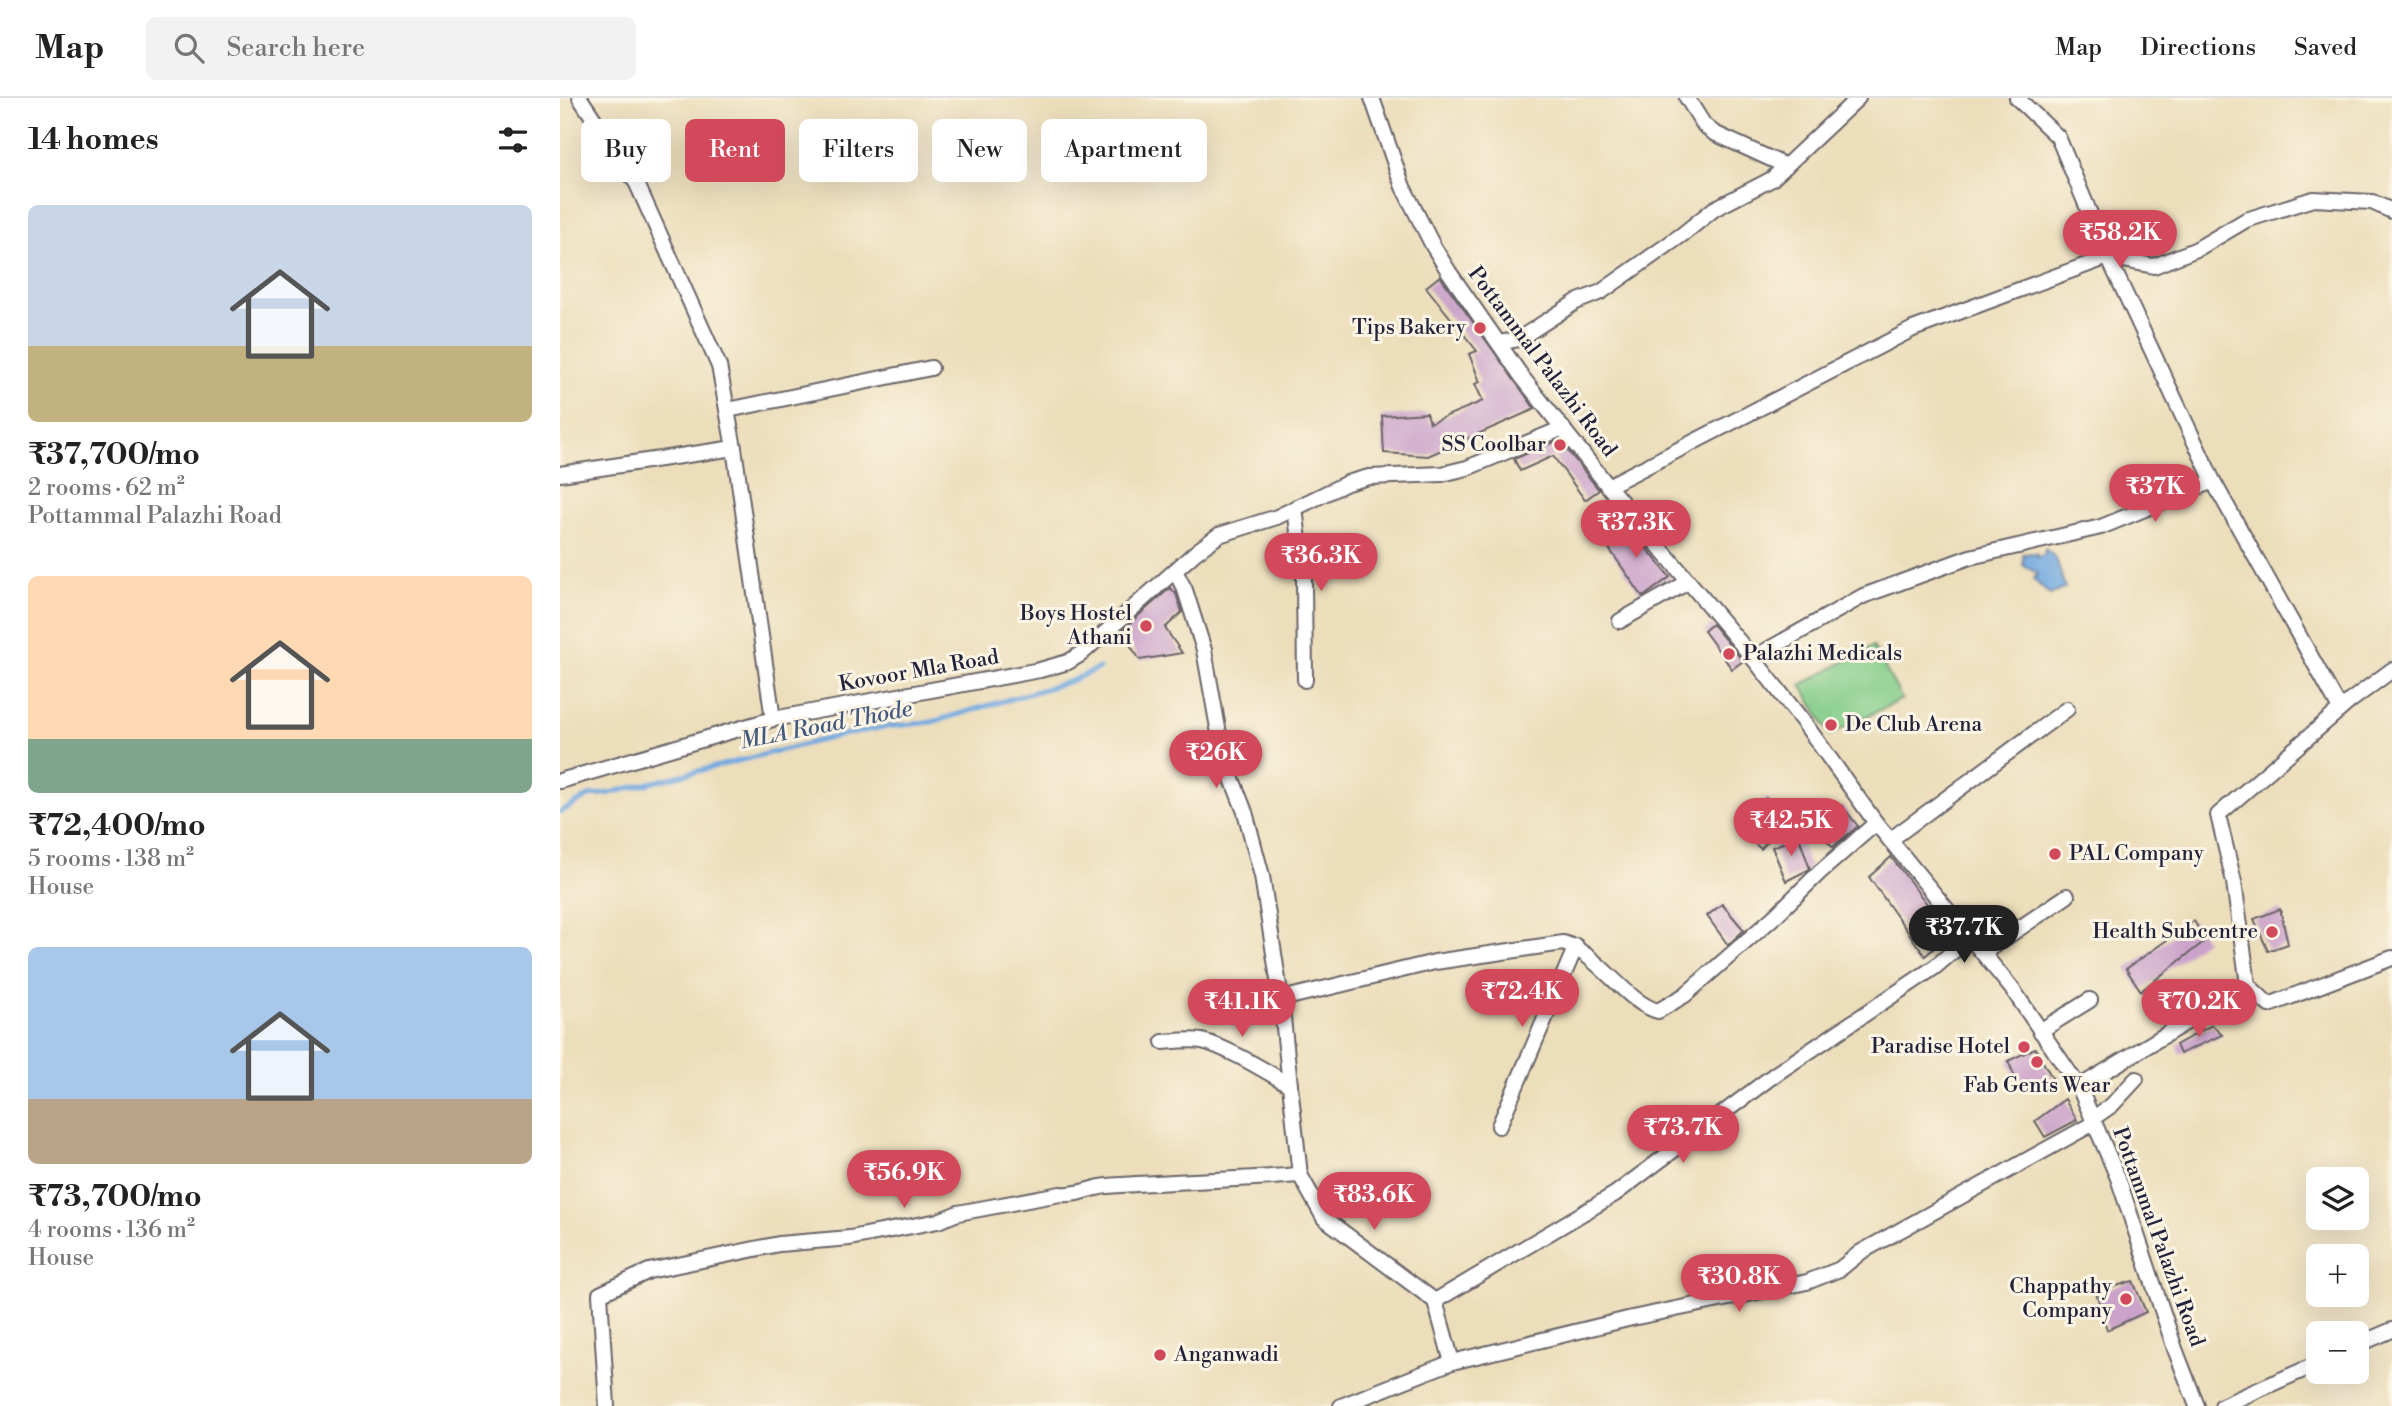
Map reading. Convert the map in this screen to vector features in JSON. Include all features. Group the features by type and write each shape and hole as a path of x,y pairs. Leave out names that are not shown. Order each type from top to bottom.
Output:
{"street":[{"path":"580,98 636,184 719,366 734,448 773,719"},
{"name":"Pottammal Palazhi Road","path":"1372,98 1403,187 1433,246 1522,377 1608,486 1754,657 1876,823 2012,990 2078,1087 2118,1178 2175,1349 2197,1406"},
{"path":"1687,98 1704,125 1714,133 1786,166"},
{"path":"1499,343 1519,340 1576,302 1601,292 1714,209 1772,179 1857,98"},
{"path":"2017,98 2058,137 2108,257 2213,481 2340,709"},
{"path":"1608,486 1913,329 2108,257 2154,266 2197,249 2246,220 2313,199 2372,202 2392,211"},
{"path":"728,410 931,368"},
{"name":"Kovoor Mla Road","path":"560,781 773,719 1040,670 1068,662 1081,654 1219,535 1277,517 1347,483 1369,477 1441,474 1467,468 1563,428"},
{"path":"560,474 734,448"},
{"path":"1754,657 1863,596 1970,557 2101,527 2213,481"},
{"path":"1295,508 1304,580 1305,680"},
{"path":"1175,571 1185,590 1204,649 1211,678 1219,742 1227,770 1245,811 1262,876 1281,999 1300,1175 1324,1219 1436,1301 1452,1362"},
{"path":"1620,621 1688,582"},
{"path":"2392,670 2340,709 2218,815 2234,882 2248,985 2269,1005 2392,958"},
{"path":"1890,840 2067,709"},
{"path":"1281,999 1435,962 1563,943 1576,946 1632,995 1658,1012 1685,995 1876,823"},
{"path":"1983,953 2067,896"},
{"path":"1436,1301 1615,1194 1774,1074 1935,967 1970,937"},
{"path":"1499,1126 1576,946"},
{"path":"2078,1087 2248,985"},
{"path":"2040,1031 2090,1000"},
{"path":"1163,1042 1187,1039 1224,1049 1290,1085"},
{"path":"1341,1406 1452,1362 1632,1318 1807,1282 1840,1269 1861,1252 2093,1121 2137,1079"},
{"path":"607,1406 600,1294 649,1271 779,1244 863,1235 939,1221 958,1213 1060,1194 1073,1195 1104,1186 1300,1175"},
{"path":"2369,1340 2392,1330"},
{"path":"2222,1406 2306,1369"}],"green space":[{"path":"1873,646 1902,699 1830,735 1801,685"}],"water":[{"path":"2045,549 2056,558 2065,588 2050,595 2033,579 2038,574 2023,565 2023,554 2036,553 2037,557 2044,555"}],"building":[{"path":"1440,276 1535,409 1428,456 1384,453 1382,416 1427,413 1430,423 1483,401 1475,384 1480,382 1469,354 1477,351 1426,287"},
{"path":"1559,440 1599,490 1585,500 1553,456 1520,471 1514,459"},
{"path":"1627,524 1670,577 1643,597 1603,540"},
{"path":"1170,588 1176,594 1182,612 1165,628 1182,653 1140,660 1121,631"},
{"path":"1712,624 1743,661 1732,669 1704,631"},
{"path":"1766,798 1788,817 1761,849 1741,832"},
{"path":"1842,806 1858,826 1833,847 1817,830"},
{"path":"1799,837 1810,869 1786,881 1772,847"},
{"path":"1891,857 1950,934 1925,956 1869,877"},
{"path":"1722,904 1744,930 1728,945 1707,916"},
{"name":"Health Subcentre","path":"2280,909 2288,944 2268,951 2254,919"},
{"path":"2194,921 2206,940 2141,991 2126,969"},
{"path":"2212,1025 2222,1035 2180,1054 2176,1045"},
{"path":"2035,1048 2055,1083 2038,1088 2019,1086 2008,1061"},
{"path":"2065,1099 2077,1120 2045,1137 2035,1121"},
{"path":"2133,1281 2146,1312 2107,1330 2096,1292"}],"waterway":[{"name":"MLA Road Thode","path":"560,812 589,796 842,735 932,722 1071,681 1099,668"}],"place":[{"name":"Tips Bakery","path":"1480,328"},
{"name":"SS Coolbar","path":"1560,445"},
{"name":"Boys Hostel Athani","path":"1146,626"},
{"name":"Palazhi Medicals","path":"1729,654"},
{"name":"De Club Arena","path":"1831,725"},
{"name":"PAL Company","path":"2055,854"},
{"name":"Health Subcentre","path":"2272,932"},
{"name":"Paradise Hotel","path":"2024,1047"},
{"name":"Fab Gents Wear","path":"2037,1062"},
{"name":"Chappathy Company","path":"2126,1299"},
{"name":"Anganwadi","path":"1160,1355"}]}
